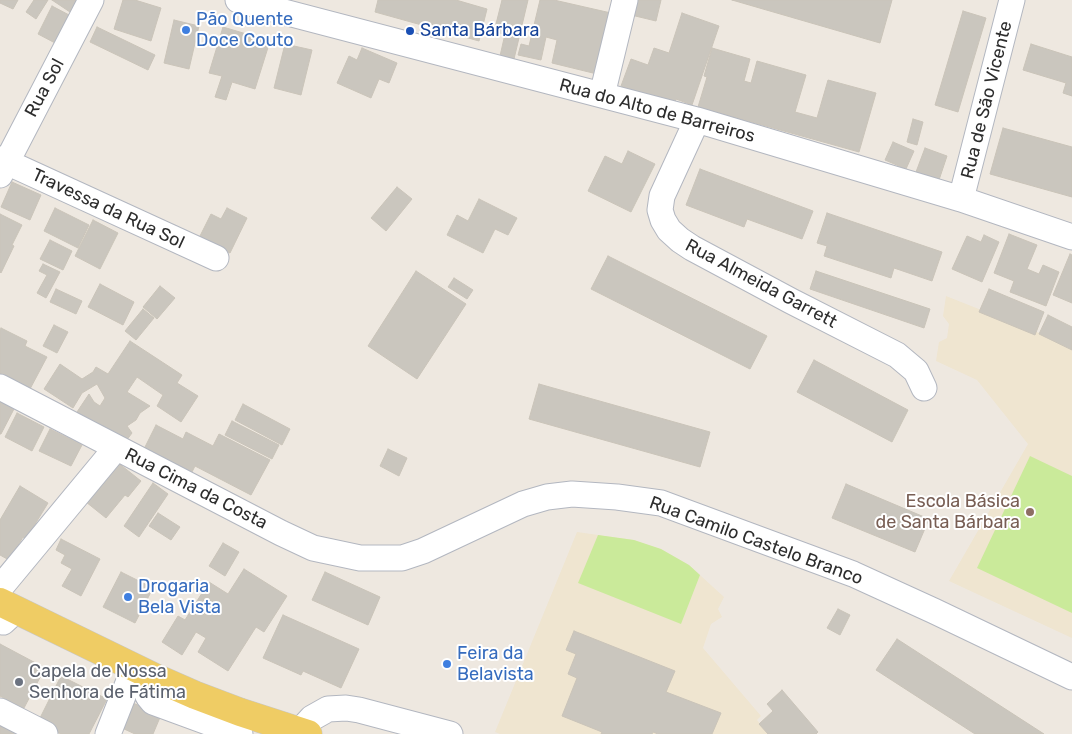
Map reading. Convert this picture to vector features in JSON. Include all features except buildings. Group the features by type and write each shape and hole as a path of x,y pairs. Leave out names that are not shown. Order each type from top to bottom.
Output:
{"main road":[{"path":"5,611 195,695 304,733"}],"street":[{"name":"Rua Sol","path":"2,165 91,0"},
{"path":"602,95 625,0"},
{"name":"Rua de São Vicente","path":"961,199 1012,0"},
{"name":"Rua do Alto de Barreiros","path":"247,1 696,120 961,199 1072,237"},
{"name":"Rua Almeida Garrett","path":"696,120 662,196 660,210 669,230 692,248 897,355 916,371 924,388"},
{"name":"Travessa da Rua Sol","path":"2,165 216,258"},
{"name":"Rua Cima da Costa","path":"0,387 313,548 360,558 402,558"},
{"path":"0,588 116,448"},
{"name":"Rua Camilo Castelo Branco","path":"402,558 423,552 522,504 547,497 572,494 617,497 661,503 853,574 1072,677"},
{"path":"108,734 144,673"},
{"path":"144,673 148,696 152,702 240,734"},
{"path":"304,733 312,718 328,709 346,708 450,734"},
{"path":"0,711 45,734"}],"shaded area":[{"name":"Escola Básica de Santa Bárbara","path":"946,296 1072,346 1072,638 949,581 1028,444 977,380 936,361 939,342 947,338 949,324 943,316"},
{"path":"577,532 634,540 661,549 689,565 724,597 718,609 722,617 711,624 703,648 761,716 757,720 768,734 500,734 495,732"}],"green space":[{"path":"1030,456 1072,476 1072,613 977,568"},
{"path":"598,535 634,540 661,549 689,565 700,575 681,624 578,583"}],"place":[{"name":"Pão Quente Doce Couto","path":"186,30"},
{"name":"Santa Bárbara","path":"410,31"},
{"name":"Escola Básica de Santa Bárbara","path":"1030,512"},
{"name":"Drogaria Bela Vista","path":"128,597"},
{"name":"Feira da Belavista","path":"447,664"},
{"name":"Capela de Nossa Senhora de Fátima","path":"19,682"}]}
